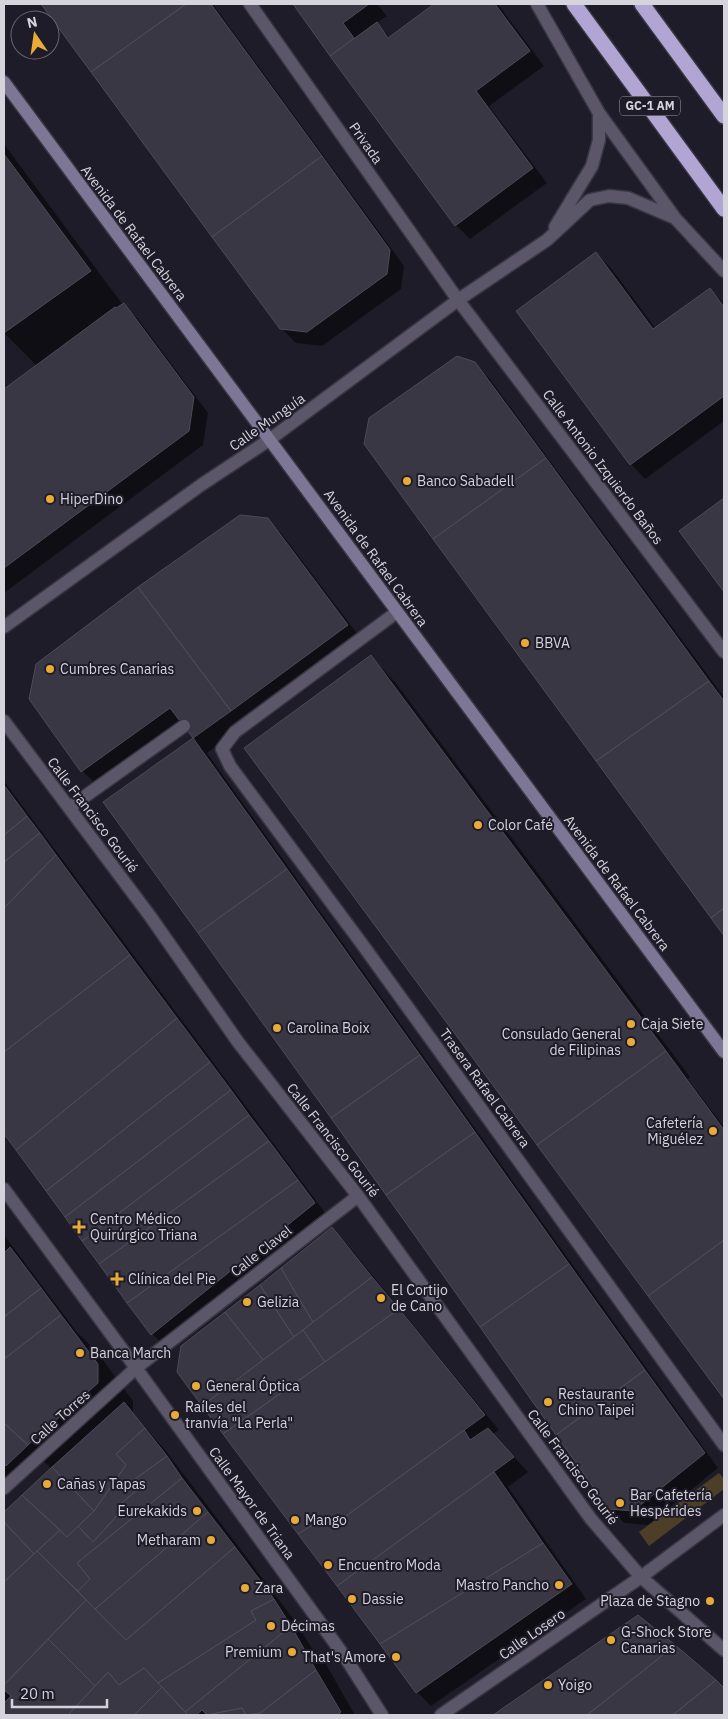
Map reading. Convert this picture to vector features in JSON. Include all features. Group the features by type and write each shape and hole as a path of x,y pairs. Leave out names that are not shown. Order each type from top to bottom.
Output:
{"highway":[{"name":"GC-1 AM","path":"574,4 724,209"},
{"path":"642,4 724,116"}],"street":[{"name":"Privada","path":"250,4 458,300"},
{"path":"537,4 599,113 675,218 724,271"},
{"name":"Avenida de Rafael Cabrera","path":"4,82 724,1052"},
{"path":"547,240 592,166 599,140 599,113"},
{"name":"Calle Munguía","path":"4,627 201,486 269,440 458,300 547,240 590,200 609,196 628,198 675,218"},
{"name":"Calle Antonio Izquierdo Baños","path":"458,300 724,652"},
{"name":"Trasera Rafael Cabrera","path":"397,612 235,732 222,749 230,766 362,944 724,1445"},
{"name":"Calle Francisco Gourié","path":"4,721 150,916 238,1042 358,1196 591,1519 641,1577 724,1650"},
{"path":"70,808 184,726"},
{"name":"Calle Mayor de Triana","path":"4,1189 345,1657 382,1715"},
{"name":"Calle Clavel","path":"136,1368 358,1196"},
{"name":"Calle Torres","path":"4,1488 136,1368"},
{"name":"Calle Losero","path":"441,1715 641,1577 724,1515"}],"shaded area":[{"path":"719,1473 724,1479 724,1489 649,1546 639,1532"}],"building":[{"path":"41,4 186,4 91,72 60,30 60,10 45,10"},
{"path":"186,4 211,4 322,156 212,237 91,72"},
{"path":"293,4 369,4 343,23 354,38 330,56"},
{"path":"434,4 495,4 530,51 476,91 533,168 455,226 330,56 377,22 388,38"},
{"path":"4,154 91,271 4,333"},
{"path":"322,156 390,250 387,274 307,332 280,329 212,237"},
{"path":"596,252 653,329 710,288 724,307 724,396 630,465 516,311"},
{"name":"HiperDino","path":"124,303 194,397 189,431 4,568 4,389 115,307"},
{"path":"457,356 475,362 546,458 433,539 364,444 369,418"},
{"path":"546,458 709,681 596,761 433,539"},
{"path":"724,498 724,592 679,531"},
{"path":"240,515 268,518 348,625 231,711 138,587"},
{"path":"138,587 231,711 193,738 170,708 81,772 29,699 36,664"},
{"path":"371,655 666,1051 537,1145 244,748"},
{"path":"709,681 724,701 724,908 711,918 596,761"},
{"path":"193,738 287,869 198,933 103,802"},
{"path":"4,785 27,816 4,835"},
{"path":"27,816 40,833 4,862 4,835"},
{"path":"40,833 56,855 4,908 4,862"},
{"path":"56,855 130,955 4,1052 4,908"},
{"path":"287,869 420,1055 331,1118 198,933"},
{"path":"724,908 724,936 711,918"},
{"path":"130,955 177,1018 16,1150 4,1134 4,1052"},
{"path":"177,1018 210,1062 46,1191 16,1150"},
{"path":"666,1051 724,1130 724,1240 648,1296 537,1145"},
{"path":"420,1055 475,1132 386,1195 331,1118"},
{"path":"210,1062 231,1090 65,1217 46,1191"},
{"path":"231,1090 249,1115 82,1241 65,1217"},
{"path":"249,1115 269,1141 99,1264 82,1241"},
{"path":"475,1132 569,1264 480,1327 386,1195"},
{"path":"269,1141 298,1180 127,1303 99,1264"},
{"path":"298,1180 315,1203 151,1335 127,1303"},
{"path":"332,1227 372,1277 313,1322 281,1268"},
{"path":"724,1240 724,1399 648,1296"},
{"path":"10,1247 41,1288 4,1317 4,1253"},
{"path":"569,1264 645,1370 556,1435 480,1327"},
{"path":"281,1268 313,1322 294,1337 260,1285"},
{"path":"372,1277 399,1309 325,1362 303,1330"},
{"path":"260,1285 294,1337 263,1360 225,1312"},
{"path":"41,1288 61,1315 4,1359 4,1317"},
{"path":"399,1309 485,1415 331,1527 324,1518 298,1534 223,1434"},
{"path":"225,1312 263,1360 202,1406 177,1372 181,1346"},
{"path":"61,1315 98,1364 98,1383 28,1445 4,1423 4,1359"},
{"path":"303,1330 325,1362 223,1434 202,1406"},
{"path":"645,1370 705,1453 633,1511 609,1509 556,1435"},
{"path":"124,1402 145,1428 116,1454 126,1465 94,1511 52,1467"},
{"path":"4,1423 28,1445 6,1466 4,1463"},
{"path":"145,1428 167,1456 131,1482 137,1490 118,1506 123,1509 93,1542 78,1526 94,1511 126,1465 116,1454"},
{"path":"488,1428 514,1457 337,1586 298,1534 324,1518 331,1527 464,1430 470,1440"},
{"path":"167,1456 182,1478 77,1563 90,1579 78,1591 37,1551 60,1530 67,1537 78,1526 93,1542 123,1509 118,1506 137,1490 131,1482"},
{"path":"52,1467 94,1511 67,1537 22,1495"},
{"path":"494,1472 543,1543 380,1644 337,1586"},
{"path":"182,1478 208,1512 95,1609 78,1591 90,1579 77,1563"},
{"path":"22,1495 60,1530 34,1554 4,1522 4,1512"},
{"path":"208,1512 235,1547 126,1640 95,1609"},
{"path":"4,1522 34,1554 4,1582"},
{"path":"543,1543 572,1584 416,1693 380,1644"},
{"path":"235,1547 274,1599 251,1611 256,1620 158,1683 144,1668 119,1685 108,1672 95,1686 48,1639 86,1600 126,1640"},
{"path":"37,1551 86,1600 4,1685 4,1582"},
{"path":"274,1599 291,1626 185,1712 158,1683 256,1620 251,1611"},
{"path":"638,1615 674,1644 658,1659 587,1715 493,1715"},
{"path":"291,1626 316,1670 260,1713 246,1715 242,1708 207,1715 202,1710 196,1715 188,1715 185,1712"},
{"path":"48,1639 95,1686 68,1715 4,1715 4,1703 11,1696 4,1690 4,1685"},
{"path":"674,1644 716,1680 673,1715 587,1715 658,1659"},
{"path":"144,1668 162,1687 134,1715 68,1715 108,1672 119,1685"},
{"path":"316,1670 341,1712 338,1715 248,1715 260,1713"},
{"path":"716,1680 724,1688 724,1715 673,1715"},
{"path":"162,1687 188,1715 134,1715"},
{"path":"242,1708 246,1715 207,1715"}],"place":[{"name":"Banco Sabadell","path":"407,481"},
{"name":"HiperDino","path":"50,499"},
{"name":"BBVA","path":"525,643"},
{"name":"Cumbres Canarias","path":"50,669"},
{"name":"Color Café","path":"478,825"},
{"name":"Caja Siete","path":"631,1024"},
{"name":"Carolina Boix","path":"277,1028"},
{"name":"Consulado General de Filipinas","path":"631,1042"},
{"name":"Cafetería Miguélez","path":"713,1131"},
{"name":"Centro Médico Quirúrgico Triana","path":"79,1227"},
{"name":"Clínica del Pie","path":"117,1279"},
{"name":"El Cortijo de Cano","path":"381,1298"},
{"name":"Gelizia","path":"247,1302"},
{"name":"Banca March","path":"80,1353"},
{"name":"General Óptica","path":"196,1386"},
{"name":"Restaurante Chino Taipei","path":"548,1402"},
{"name":"Raíles del tranvía \"La Perla\"","path":"175,1415"},
{"name":"Cañas y Tapas","path":"47,1484"},
{"name":"Bar Cafetería Hespérides","path":"620,1503"},
{"name":"Eurekakids","path":"197,1511"},
{"name":"Mango","path":"295,1520"},
{"name":"Metharam","path":"211,1540"},
{"name":"Encuentro Moda","path":"328,1565"},
{"name":"Mastro Pancho","path":"559,1585"},
{"name":"Zara","path":"245,1588"},
{"name":"Dassie","path":"352,1599"},
{"name":"Plaza de Stagno","path":"710,1601"},
{"name":"Décimas","path":"271,1626"},
{"name":"G-Shock Store Canarias","path":"611,1640"},
{"name":"Premium","path":"292,1652"},
{"name":"That's Amore","path":"396,1657"},
{"name":"Yoigo","path":"548,1685"}]}
